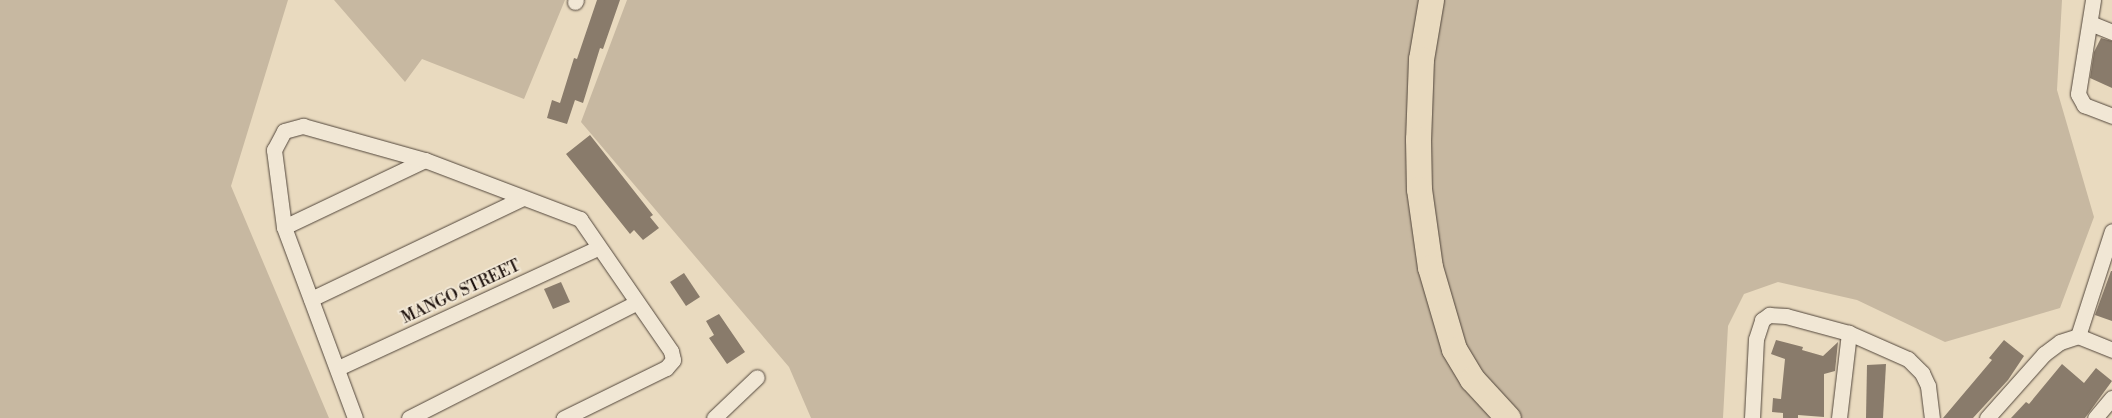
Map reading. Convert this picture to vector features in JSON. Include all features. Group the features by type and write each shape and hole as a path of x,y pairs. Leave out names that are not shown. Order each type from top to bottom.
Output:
{"main road":[{"path":"1431,0 1421,59 1418,139 1419,189 1430,267 1454,349 1472,379 1508,418"}],"street":[{"path":"2093,0 2078,86 2080,100 2092,109 2112,116"},
{"path":"2090,23 2112,32"},
{"path":"355,418 284,227 274,169 274,150 284,130 303,126 425,160 521,199 580,219 598,248 671,351 673,360 666,368 564,418"},
{"path":"284,227 425,160"},
{"path":"311,299 521,199"},
{"path":"2078,336 2106,263 2112,231"},
{"name":"MANGO STREET","path":"338,368 598,248"},
{"path":"409,418 636,303"},
{"path":"1752,418 1754,356 1762,320 1769,315 1786,316 1849,333 1888,348 1908,359 1922,372 1928,386 1932,418"},
{"path":"1839,418 1849,333"},
{"path":"1987,418 2044,354 2060,342 2078,336 2112,350"},
{"path":"714,418 756,377"},
{"path":"2095,418 2112,398"}],"shaded area":[{"path":"0,0 288,0 231,186 329,418 0,418"},
{"path":"334,0 565,0 524,99 422,59 405,82"},
{"path":"627,0 2062,0 2057,90 2094,217 2060,308 1945,342 1857,300 1778,282 1744,294 1728,326 1723,418 811,418 789,367 581,122"}],"building":[{"path":"597,0 620,0 603,49 600,48 583,103 575,100 567,124 547,118 552,100 560,103 574,58 577,59"},
{"path":"2101,38 2112,41 2112,88 2090,78 2094,52"},
{"path":"590,135 653,215 650,217 659,228 643,240 634,230 630,234 566,154"},
{"path":"2112,271 2112,321 2095,315"},
{"path":"684,273 700,297 686,306 670,282"},
{"path":"561,282 570,302 553,309 544,289"},
{"path":"719,314 745,352 727,364 709,338 714,335 706,321"},
{"path":"1776,340 1803,347 1802,350 1823,356 1838,342 1835,371 1824,374 1824,417 1798,415 1798,418 1783,418 1783,413 1772,412 1773,398 1781,399 1785,359 1771,354"},
{"path":"2004,340 2024,356 2008,380 1973,418 1943,418 1992,360 1989,358"},
{"path":"1886,364 1883,418 1866,418 1867,365"},
{"path":"2062,364 2084,383 2096,368 2112,381 2085,418 2011,418 2026,402 2029,404"}]}
